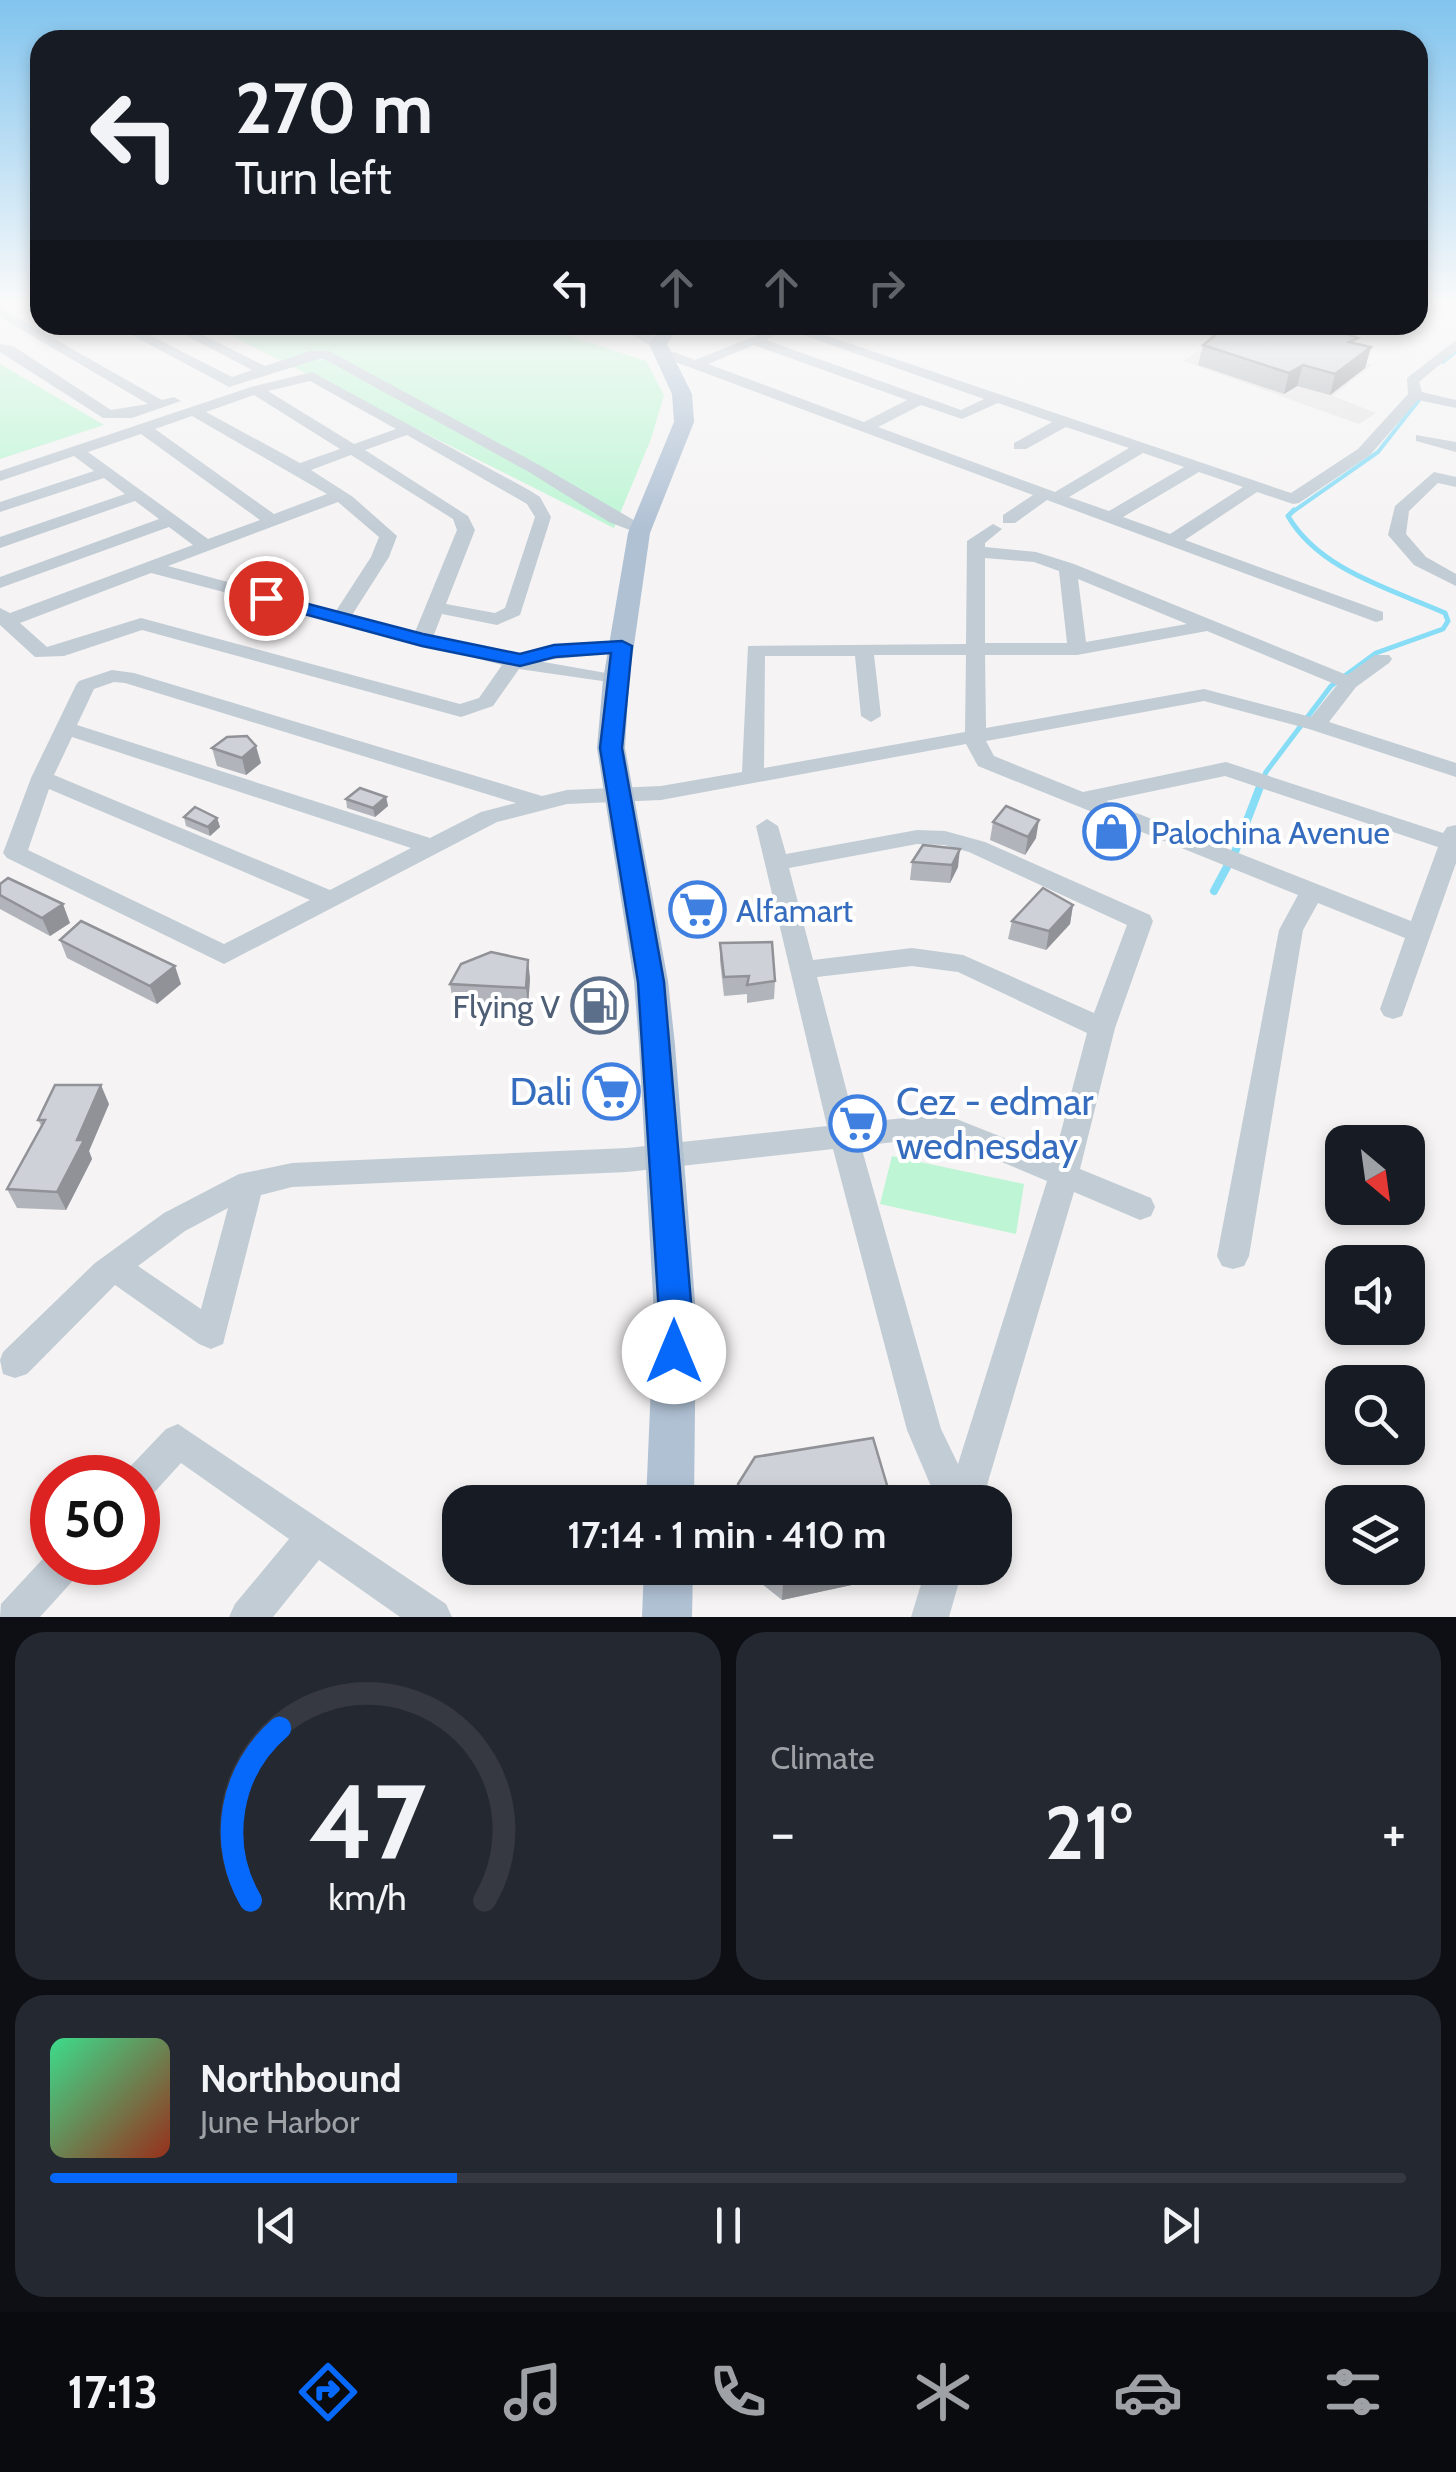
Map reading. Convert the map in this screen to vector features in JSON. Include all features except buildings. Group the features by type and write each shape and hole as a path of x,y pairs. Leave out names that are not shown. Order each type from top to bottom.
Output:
{"main road":[{"path":"670,1485 675,1314 665,1154 651,982 611,748 616,680 640,528 684,422 676,377"},
{"path":"667,1617 668,1585"}],"street":[{"path":"51,377 108,415 118,417 244,377"},
{"path":"111,377 160,406"},
{"path":"221,377 230,382"},
{"path":"0,476 256,390 306,377"},
{"path":"315,377 523,493 543,517 513,610 497,618 435,607"},
{"path":"367,377 535,469 614,518 640,528"},
{"path":"733,377 1376,616"},
{"path":"858,377 962,415 998,398"},
{"path":"937,377 1293,499 1364,452 1415,395"},
{"path":"1415,377 1415,395"},
{"path":"256,390 460,516 466,530 422,640"},
{"path":"1415,395 1456,404"},
{"path":"864,427 920,400"},
{"path":"194,410 338,496 374,520 388,536 380,557 341,618"},
{"path":"1020,446 1066,421"},
{"path":"142,428 273,521"},
{"path":"296,470 407,430"},
{"path":"1421,438 1456,447"},
{"path":"1142,447 1051,495 976,542 974,650 978,752 986,761 1420,934"},
{"path":"76,450 208,546"},
{"path":"1111,517 1198,466"},
{"path":"0,508 107,472"},
{"path":"1456,482 1434,476 1401,510 1396,535 1420,561 1456,581"},
{"path":"1173,540 1256,486"},
{"path":"0,542 138,495"},
{"path":"338,496 154,568 4,618 42,653 57,652 141,624 461,710 486,702 518,659 554,651 622,646"},
{"path":"0,583 172,520"},
{"path":"976,552 1036,557 1068,568 1349,683"},
{"path":"154,568 422,640 518,659 545,669 616,680"},
{"path":"1068,568 1077,649"},
{"path":"753,777 755,650 1077,649 1211,625"},
{"path":"864,650 871,716"},
{"path":"1316,725 1349,683 1382,659"},
{"path":"537,802 126,677 112,676 86,686 42,778 15,853 224,955 490,816 537,802 588,795 619,796 753,777 1204,695 1316,725 1456,770"},
{"path":"65,728 429,846"},
{"path":"1081,799 1226,769 1454,839 1393,1010"},
{"path":"42,778 328,898"},
{"path":"766,826 844,1137 924,1430 952,1485"},
{"path":"777,863 917,837 946,838 977,847 1142,921 1102,1028 1064,1175 969,1485"},
{"path":"1232,1256 1291,930 1312,892"},
{"path":"802,970 912,957 963,964 1102,1028"},
{"path":"15,1364 65,1308 185,1215 249,1183 292,1175 452,1170 665,1154 935,1126 954,1129 1140,1207"},
{"path":"116,1268 210,1334 249,1183"},
{"path":"160,1460 178,1441 433,1617"},
{"path":"248,1617 316,1536"},
{"path":"14,1617 44,1585"},
{"path":"930,1617 940,1585"}],"shaded area":[{"path":"1229,377 1356,377 1333,396 1376,413 1359,424"}],"green space":[{"path":"0,377 23,377 104,425 0,459"},
{"path":"314,377 655,377 664,395 651,439 614,528"},
{"path":"892,1156 1024,1184 1016,1234 880,1204"}],"waterway":[{"path":"1291,513 1378,452 1419,400"},
{"path":"1291,513 1294,510"},
{"path":"1260,787 1266,772 1331,686 1376,653 1443,629 1448,621 1445,613 1358,576 1318,551 1301,535 1288,516 1291,513"},
{"path":"1214,891 1235,852 1261,784"}],"place":[{"name":"Palochina Avenue","path":"1112,832"},
{"name":"Alfamart","path":"697,910"},
{"name":"Flying V","path":"599,1006"},
{"name":"Dali","path":"611,1091"},
{"name":"Cez - edmar wednesday","path":"857,1123"}],"route":[{"path":"266,598 422,640 520,660 554,651 622,646 611,748 658,1045 674,1352"}]}
